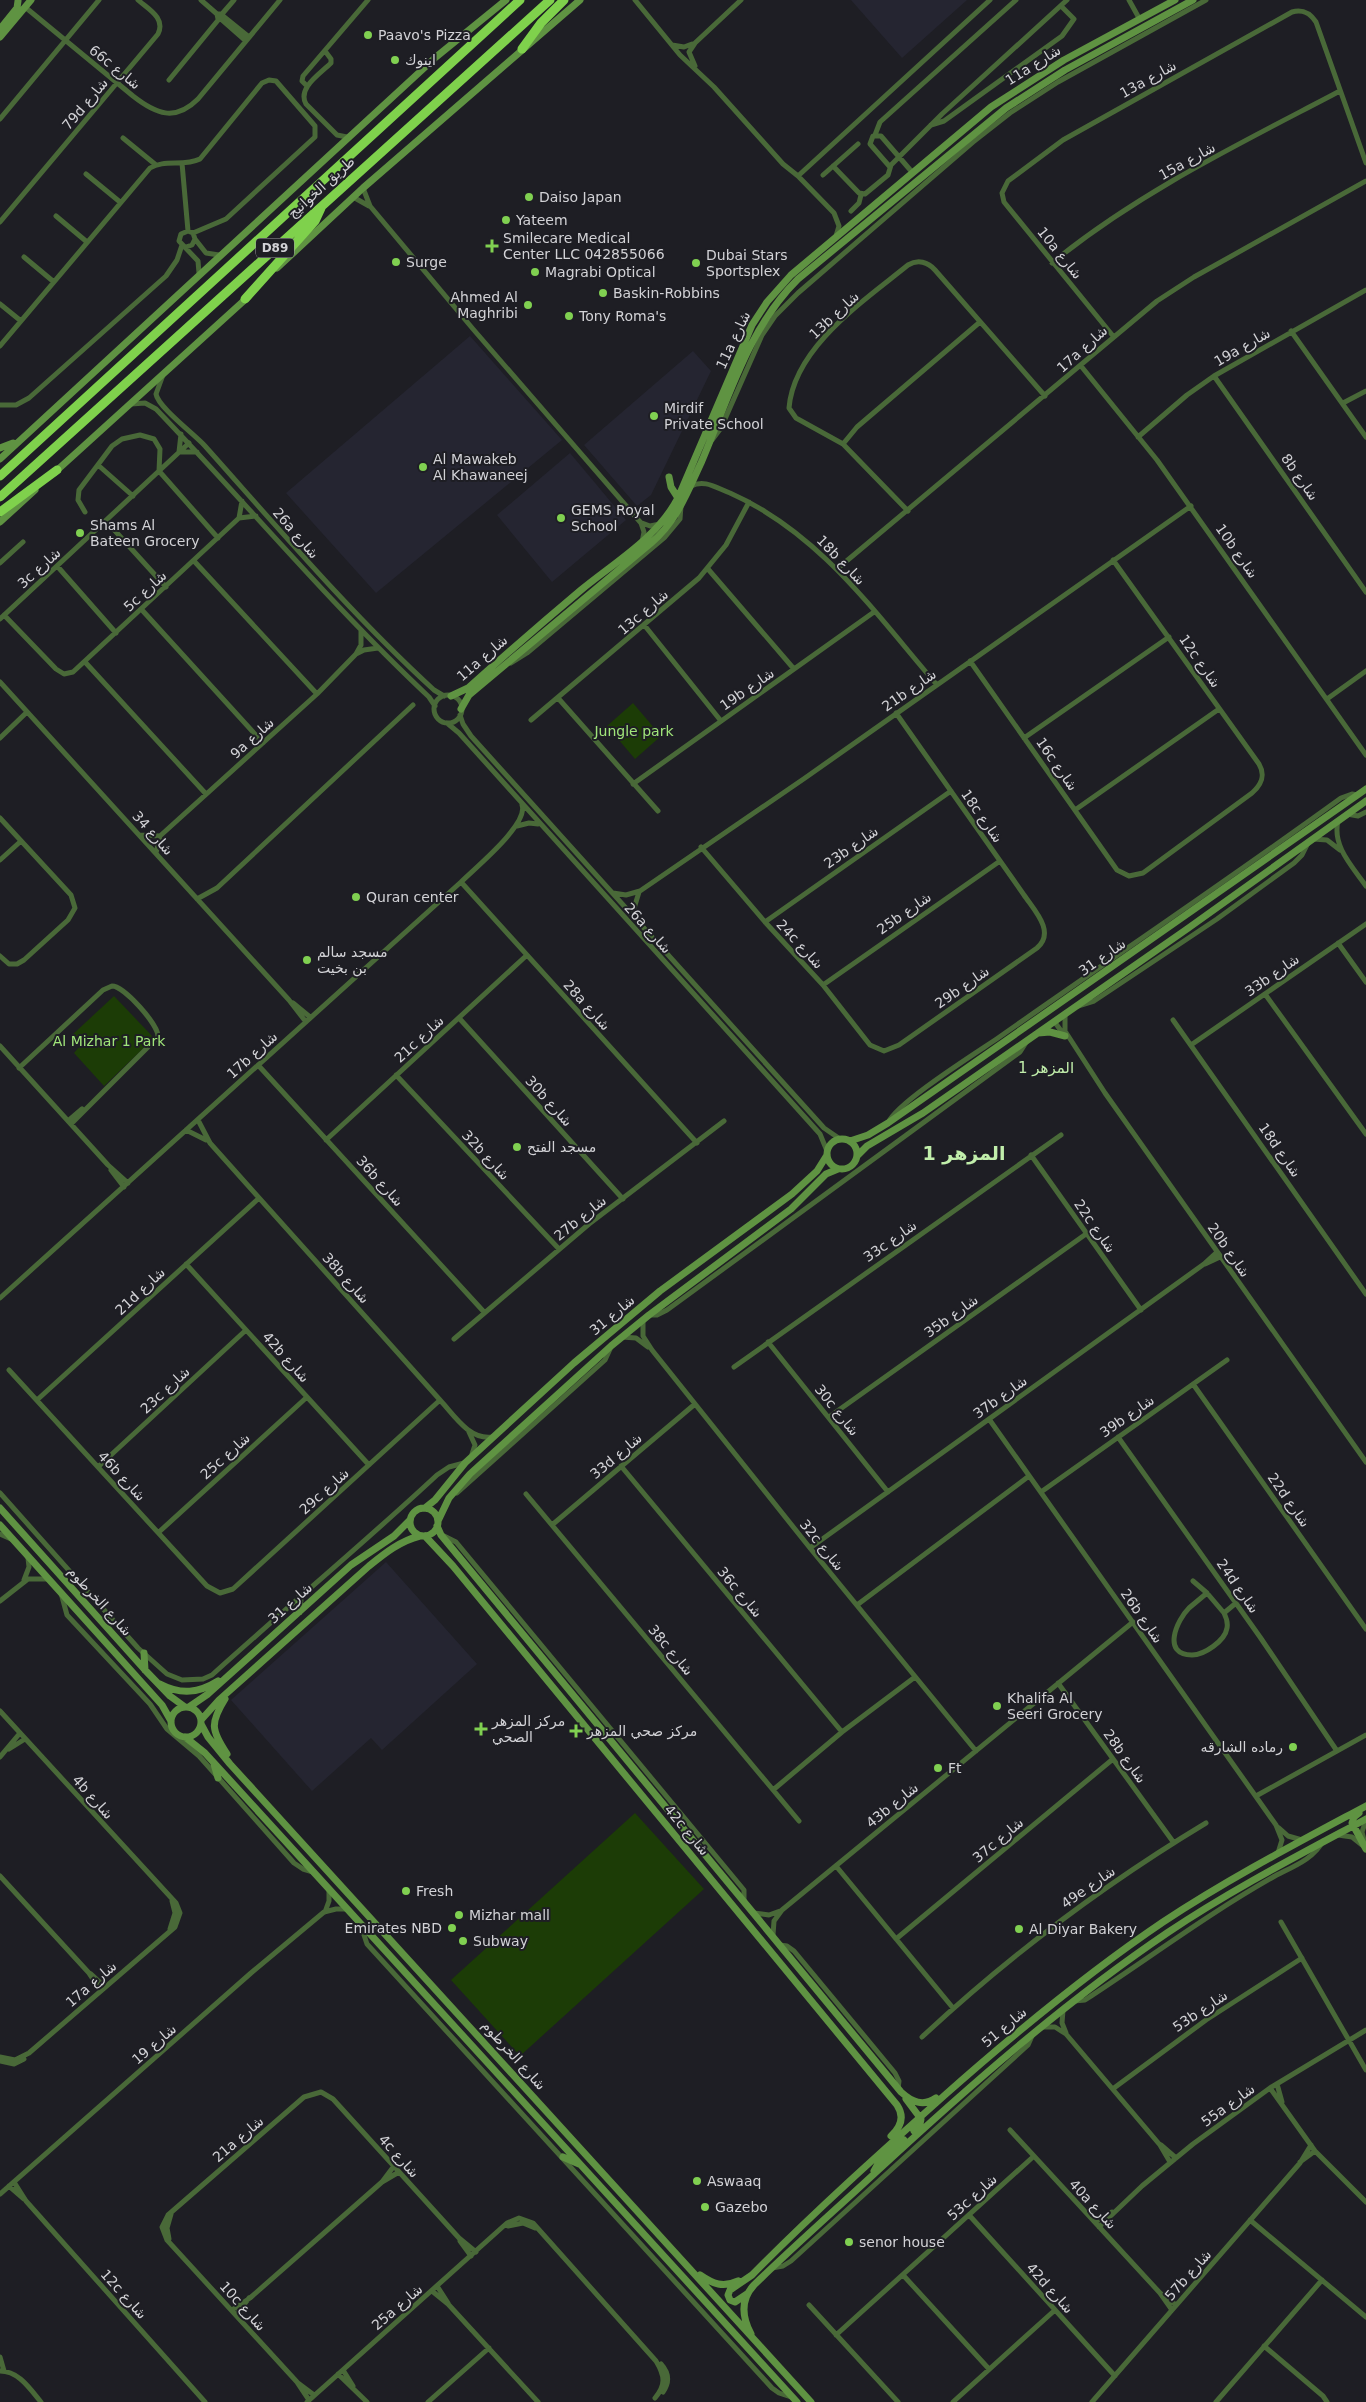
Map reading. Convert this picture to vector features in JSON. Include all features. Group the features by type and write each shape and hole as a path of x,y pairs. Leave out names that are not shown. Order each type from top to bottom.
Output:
{"highway":[{"name":"طريق الخوانيج","path":"0,476 520,0"},
{"name":"طريق الخوانيج","path":"0,497 550,0"},
{"path":"522,48 541,22 564,0"},
{"path":"245,299 315,221 322,205"},
{"path":"0,512 57,470"}],"street":[{"path":"0,22 18,0"},
{"path":"0,29 17,8 18,0"},
{"path":"0,37 31,0"},
{"path":"0,119 99,0"},
{"name":"79d شارع","path":"0,222 160,31 161,24 158,17 138,0"},
{"path":"201,0 248,39"},
{"path":"169,80 234,0"},
{"name":"66c شارع","path":"25,7 149,108 166,114 184,110 198,99 280,0"},
{"path":"307,86 302,81 302,78 368,0"},
{"path":"0,458 347,137 436,57 506,0"},
{"path":"0,522 245,299 353,197 522,48 580,0"},
{"path":"635,0 671,44 779,160 798,176 834,213 838,226 836,236"},
{"path":"671,44 684,47 695,42 741,0"},
{"path":"798,176 990,0"},
{"path":"890,167 870,144 880,122 1016,0"},
{"path":"851,211 859,203 861,195 888,175 890,167 898,157 1067,0"},
{"path":"1112,44 1116,38 1137,25 1139,18 1129,0"},
{"name":"11a شارع","path":"448,696 468,688 579,592 642,542 661,523 678,498 756,317 786,280 947,142 1021,86 1139,18 1175,0"},
{"name":"11a شارع","path":"461,712 469,695 657,538 682,506 754,340 765,318 791,286 987,122 1026,95 1112,44 1193,0"},
{"name":"11a شارع","path":"710,442 721,428 758,342 775,316 798,293 946,164 995,124 1042,92 1206,0"},
{"path":"931,125 944,121 1062,36 1074,19 1061,6"},
{"name":"13a شارع","path":"1008,181 1046,152 1098,119 1292,12 1306,12 1316,22 1340,91"},
{"path":"695,42 689,55 696,70"},
{"path":"325,51 331,59 331,63 307,86 303,95 306,104 337,135 347,137"},
{"path":"0,346 148,170 156,165 182,164 193,162 203,157 266,80 278,83 316,128 313,139 229,217 192,237 184,246 178,260 166,276 29,398 16,405 0,405"},
{"path":"1340,91 1366,163"},
{"name":"15a شارع","path":"1052,262 1092,231 1141,199 1340,91"},
{"path":"875,135 881,136 912,172"},
{"path":"123,138 156,165"},
{"path":"875,216 875,208 942,152 947,142"},
{"path":"823,175 858,144"},
{"path":"182,164 192,237 204,251 211,255 220,255"},
{"path":"936,165 946,164"},
{"path":"833,166 861,195"},
{"path":"86,174 120,202"},
{"name":"10a شارع","path":"1008,181 1002,193 1004,202 1113,336"},
{"name":"17a شارع","path":"837,569 1157,301 1184,283 1366,181"},
{"path":"364,188 370,206 473,329 641,523 644,532 642,542"},
{"path":"353,197 370,206"},
{"path":"56,216 87,242"},
{"path":"833,251 843,238 857,226 857,218"},
{"path":"192,237 180,236 184,246 199,263 198,274"},
{"path":"24,257 54,282"},
{"name":"13b شارع","path":"843,444 796,418 789,408 794,389 808,358 819,342 856,307 908,265 922,262 932,266 980,322"},
{"name":"19a شارع","path":"1138,436 1181,400 1214,376 1366,290"},
{"path":"0,304 20,321"},
{"path":"908,511 843,444 857,427 980,322 1045,396"},
{"path":"1291,331 1366,436"},
{"name":"10b شارع","path":"1081,366 1138,436 1191,506 1366,755"},
{"name":"26a شارع","path":"164,371 156,394 158,401 194,434 303,559 367,626 434,690 448,696"},
{"name":"8b شارع","path":"1214,376 1366,592"},
{"path":"1343,403 1366,391"},
{"name":"26a شارع","path":"127,405 150,404 181,434 378,648 429,696 435,706"},
{"path":"181,434 179,452 197,452"},
{"path":"85,512 78,500 78,493 117,442 128,437 140,436 151,438 159,446 159,471 218,538"},
{"path":"0,448 20,439"},
{"path":"189,443 195,441 215,457"},
{"name":"3c شارع","path":"2,617 107,522 189,443"},
{"path":"98,465 133,496"},
{"path":"690,486 705,482 698,469"},
{"path":"669,477 673,491 678,498"},
{"name":"18b شارع","path":"705,482 749,502 777,518 802,536 837,569 937,685"},
{"path":"242,501 239,518 256,516"},
{"name":"13c شارع","path":"531,720 645,626 708,569 726,545 749,502"},
{"name":"21b شارع","path":"640,891 701,847 805,778 1191,506"},
{"name":"5c شارع","path":"2,617 56,669 64,674 73,672 166,588 239,518"},
{"path":"107,522 166,588"},
{"path":"641,523 650,526 661,523"},
{"path":"0,562 23,542"},
{"name":"12c شارع","path":"1113,560 1259,764 1262,778 1252,793 1143,873 1129,876"},
{"path":"194,561 317,694"},
{"path":"58,567 116,633"},
{"path":"708,569 794,669"},
{"path":"142,610 263,743"},
{"name":"19b شارع","path":"633,784 874,612"},
{"path":"645,626 721,721"},
{"path":"356,654 362,640 361,630"},
{"path":"1024,738 1169,637"},
{"path":"356,654 364,650 378,648"},
{"name":"9a شارع","path":"160,836 317,694 356,654"},
{"name":"16c شارع","path":"970,661 1117,870 1129,876"},
{"path":"85,662 206,794"},
{"path":"1327,699 1366,671"},
{"name":"شارع 34","path":"0,682 308,1019"},
{"path":"448,696 460,702 461,712 454,722 447,723 441,721 436,716 435,706 438,700 448,696"},
{"path":"558,698 658,811"},
{"path":"197,899 217,888 413,705"},
{"path":"1075,810 1219,709"},
{"name":"26a شارع","path":"461,712 465,728 471,736 824,1128 840,1139"},
{"path":"0,738 29,713"},
{"name":"18c شارع","path":"896,713 1042,922 1045,933"},
{"name":"26a شارع","path":"447,723 459,732 522,805 820,1134 824,1140 827,1153"},
{"name":"شارع 31","path":"850,1141 868,1135 888,1123 1366,789"},
{"name":"23b شارع","path":"765,922 951,791"},
{"path":"888,1123 899,1108 951,1070 1174,917 1341,798 1352,794 1358,795"},
{"name":"شارع 31","path":"857,1156 867,1146 923,1113 1366,801"},
{"path":"517,826 524,813 522,805"},
{"path":"1347,814 1358,816 1366,812"},
{"path":"0,818 71,896 75,908 68,920 20,962 13,965 1,958"},
{"path":"1338,820 1336,835 1341,850 1366,886"},
{"path":"517,826 529,823 540,825"},
{"name":"17b شارع","path":"0,1298 461,882 517,826"},
{"path":"139,835 160,836 156,853"},
{"path":"1313,839 1327,840 1341,850"},
{"path":"0,860 20,841"},
{"name":"24c شارع","path":"701,847 765,922 823,985 870,1045 884,1051"},
{"name":"25b شارع","path":"823,985 1000,860"},
{"name":"28a شارع","path":"461,882 696,1143"},
{"path":"613,893 626,895 640,891"},
{"path":"632,915 640,891"},
{"name":"33b شارع","path":"1192,1045 1366,924"},
{"name":"29b شارع","path":"884,1051 899,1045 1037,948 1042,944 1045,933"},
{"path":"1338,943 1366,982"},
{"name":"21c شارع","path":"326,1140 527,955"},
{"path":"1054,1020 1057,1009 1093,984 1100,974"},
{"path":"19,1068 103,990 112,986 120,987 156,1026 158,1037 70,1123"},
{"path":"1266,994 1366,1134"},
{"name":"20b شارع","path":"1065,1013 1064,1028 1075,1049"},
{"name":"30b شارع","path":"459,1018 622,1199"},
{"name":"20b شارع","path":"1054,1020 1366,1462"},
{"name":"18d شارع","path":"1173,1020 1366,1294"},
{"path":"649,1314 656,1314 667,1310 747,1250 791,1221 1020,1052 1032,1035 1050,1032 1065,1036"},
{"path":"0,1046 126,1185"},
{"name":"36b شارع","path":"258,1065 484,1312"},
{"name":"32b شارع","path":"396,1075 559,1249"},
{"name":"38b شارع","path":"198,1120 210,1143 258,1199 466,1428 479,1437 493,1437"},
{"name":"27b شارع","path":"454,1339 559,1249 724,1121"},
{"name":"38b شارع","path":"186,1130 210,1143"},
{"name":"33c شارع","path":"734,1367 1061,1135"},
{"path":"840,1139 850,1141 857,1149 857,1156 849,1168 838,1169 829,1162 827,1153 833,1142 840,1139"},
{"name":"شارع 31","path":"425,1508 435,1500 468,1461 574,1362 660,1292 798,1189 820,1167 827,1153"},
{"name":"22c شارع","path":"1031,1155 1140,1310"},
{"name":"شارع 31","path":"437,1524 448,1498 492,1454 611,1346 649,1314 791,1209 826,1174 838,1169"},
{"name":"21d شارع","path":"37,1400 258,1199"},
{"name":"35b شارع","path":"829,1418 1086,1234"},
{"name":"37b شارع","path":"810,1548 1219,1254"},
{"name":"42b شارع","path":"186,1264 369,1465"},
{"name":"32c شارع","path":"643,1320 643,1336 652,1350 810,1548 976,1751"},
{"name":"23c شارع","path":"98,1467 246,1330"},
{"name":"32c شارع","path":"622,1337 636,1338 652,1350"},
{"name":"30c شارع","path":"768,1342 888,1492"},
{"name":"39b شارع","path":"1041,1492 1227,1360"},
{"name":"46b شارع","path":"9,1370 207,1586 220,1593"},
{"name":"22d شارع","path":"1193,1384 1366,1629"},
{"name":"25c شارع","path":"159,1532 307,1397"},
{"name":"29c شارع","path":"220,1593 227,1592 238,1584 440,1400"},
{"name":"33d شارع","path":"552,1525 695,1404"},
{"name":"26b شارع","path":"989,1419 1276,1825 1282,1840 1278,1853"},
{"name":"38b شارع","path":"466,1428 475,1444 468,1461"},
{"name":"24d شارع","path":"1118,1437 1236,1603 1337,1751"},
{"path":"0,1492 144,1653 172,1678 182,1680 206,1678 340,1561 360,1547 437,1476 449,1467 468,1461"},
{"name":"36c شارع","path":"621,1466 842,1732"},
{"path":"857,1606 1029,1476"},
{"name":"38c شارع","path":"526,1494 799,1821"},
{"name":"شارع الخرطوم","path":"0,1508 156,1682 170,1696 187,1707"},
{"path":"425,1508 434,1512 437,1524 430,1534 423,1536 412,1530 410,1520 415,1511 425,1508"},
{"name":"شارع 31","path":"187,1707 200,1701 351,1565 394,1536 410,1520"},
{"name":"42c شارع","path":"437,1524 441,1535 900,2090 914,2101 924,2103 946,2095"},
{"name":"شارع الخرطوم","path":"0,1525 162,1705 171,1721"},
{"path":"0,1534 12,1539"},
{"path":"441,1535 452,1538 462,1549 744,1890 744,1901"},
{"name":"شارع 31","path":"201,1722 229,1691 369,1566 402,1542 423,1536"},
{"name":"42c شارع","path":"423,1536 453,1566 897,2105 901,2112 900,2124 888,2139 885,2147"},
{"path":"24,1581 28,1572 28,1557"},
{"path":"453,1566 456,1561 462,1560"},
{"path":"0,1601 24,1581 33,1577 48,1579"},
{"path":"1192,1581 1207,1593 1224,1613 1228,1626 1218,1643 1193,1655 1184,1654 1177,1649 1172,1640 1175,1631 1189,1608 1207,1593"},
{"path":"61,1593 67,1615 150,1704 170,1732 199,1756 294,1863 303,1869 315,1872"},
{"path":"299,1612 300,1597"},
{"path":"1224,1613 1236,1603"},
{"name":"43b شارع","path":"773,1935 774,1921 782,1910 1132,1622"},
{"path":"144,1653 145,1670"},
{"path":"156,1682 178,1691 195,1691 211,1685 233,1671"},
{"path":"773,1790 842,1732 916,1677"},
{"name":"28b شارع","path":"1058,1683 1174,1843"},
{"path":"229,1691 217,1712 213,1724 215,1735 227,1754 230,1764"},
{"path":"187,1707 197,1712 201,1722 196,1734 185,1737 176,1734 171,1721 175,1711 187,1707"},
{"name":"4b شارع","path":"0,1711 178,1906 177,1917"},
{"name":"شارع الخرطوم","path":"201,1722 208,1737 230,1764 610,2179 811,2402"},
{"path":"0,1757 20,1733"},
{"path":"1256,1796 1366,1735"},
{"name":"شارع الخرطوم","path":"185,1737 213,1762 315,1872 602,2186 701,2298 796,2400"},
{"path":"6,1751 25,1739"},
{"name":"37c شارع","path":"896,1939 1113,1759"},
{"path":"213,1762 218,1778"},
{"path":"1366,1807 1354,1817 1353,1826 1366,1848"},
{"name":"شارع 51","path":"688,2266 712,2283 720,2285 731,2284 752,2275 885,2147 1018,2030 1091,1973 1185,1908 1278,1853 1366,1807"},
{"path":"1366,1819 1362,1832 1366,1848"},
{"name":"شارع 51","path":"747,2294 772,2268 921,2130 1063,2009 1196,1914 1324,1840 1366,1819"},
{"name":"49e شارع","path":"922,2037 953,2008 1054,1925 1206,1823"},
{"name":"26b شارع","path":"1276,1825 1288,1836 1302,1840"},
{"path":"1335,1835 1352,1838 1366,1848"},
{"path":"836,1866 953,2008"},
{"path":"0,1876 103,1989"},
{"path":"324,1912 329,1900 328,1888"},
{"path":"324,1912 336,1909 348,1910"},
{"path":"754,1913 769,1915 782,1910"},
{"name":"شارع 19","path":"0,2194 251,1973 324,1912"},
{"name":"17a شارع","path":"0,2059 11,2062 29,2053 169,1931 177,1917"},
{"path":"359,1921 367,1944 772,2388 796,2400"},
{"path":"1281,1922 1366,2070"},
{"path":"780,1945 794,1951 895,2073 899,2081 900,2090 920,2116 921,2122 919,2126 879,2162 874,2174"},
{"name":"53b شارع","path":"1114,2088 1206,2020 1302,1958"},
{"path":"1063,2009 1062,2023 1066,2034"},
{"path":"1040,2027 1055,2027 1066,2034 1114,2088 1160,2145 1170,2162"},
{"name":"55a شارع","path":"1097,2225 1170,2162 1270,2088 1366,2030"},
{"path":"772,2268 784,2266 792,2261 1028,2045 1032,2034"},
{"path":"866,2069 879,2078 883,2078 886,2072"},
{"path":"1277,2084 1282,2103"},
{"path":"1270,2088 1315,2151 1366,2202"},
{"name":"4c شارع","path":"321,2092 332,2099 473,2254"},
{"name":"21a شارع","path":"165,2228 174,2211 304,2096 321,2092"},
{"name":"40a شارع","path":"1010,2130 1160,2293 1172,2310"},
{"path":"1160,2145 1176,2158"},
{"name":"57b شارع","path":"1092,2402 1300,2162 1311,2145"},
{"name":"57b شارع","path":"1300,2162 1315,2151"},
{"name":"53c شارع","path":"836,2335 1034,2156"},
{"path":"563,2157 582,2165"},
{"path":"382,2182 394,2166"},
{"path":"234,2312 382,2182 399,2172"},
{"path":"602,2186 610,2179"},
{"name":"12c شارع","path":"14,2182 26,2201"},
{"name":"12c شارع","path":"9,2186 26,2201 206,2402"},
{"name":"42d شارع","path":"969,2215 1115,2376"},
{"name":"25a شارع","path":"307,2401 513,2220 533,2223 656,2361 664,2367 665,2390 653,2400"},
{"path":"1250,2220 1366,2317"},
{"name":"10c شارع","path":"165,2228 165,2237 297,2382 314,2395"},
{"path":"747,2294 735,2302 730,2300 728,2295 730,2290 752,2275"},
{"path":"903,2275 989,2370"},
{"path":"1216,2402 1322,2280"},
{"path":"437,2286 448,2304"},
{"path":"432,2291 448,2304 538,2402"},
{"name":"40a شارع","path":"1160,2293 1176,2305"},
{"path":"747,2294 743,2310 744,2316 756,2343"},
{"path":"808,2304 898,2402"},
{"path":"953,2402 1056,2310"},
{"path":"1264,2346 1323,2396 1327,2402"},
{"path":"428,2402 489,2348"},
{"path":"0,2357 2,2371 18,2376 41,2402"},
{"path":"765,2366 786,2382 802,2402"},
{"path":"340,2372 367,2402"},
{"name":"10c شارع","path":"297,2382 307,2401"}],"shaded area":[{"path":"851,0 967,0 902,58"},
{"name":"Al Mawakeb Al Khawaneej","path":"470,336 562,440 376,593 286,493"},
{"name":"Mirdif Private School","path":"693,351 711,371 651,495 637,506 584,445"},
{"name":"GEMS Royal School","path":"570,453 626,520 552,582 497,515"},
{"path":"386,1562 477,1664 382,1750 371,1738 312,1791 231,1700"}],"green space":[{"name":"Jungle park","path":"633,703 661,736 635,759 607,726"},
{"name":"Al Mizhar 1 Park","path":"114,996 154,1038 104,1086 74,1053 80,1046 71,1036"},
{"path":"635,1813 704,1889 520,2056 451,1980"}],"place":[{"name":"Paavo's Pizza","path":"368,35"},
{"name":"اينوك","path":"395,60"},
{"name":"Daiso Japan","path":"529,197"},
{"name":"Yateem","path":"506,220"},
{"name":"Smilecare Medical Center LLC 042855066","path":"492,246"},
{"name":"Surge","path":"396,262"},
{"name":"Dubai Stars Sportsplex","path":"696,263"},
{"name":"Magrabi Optical","path":"535,272"},
{"name":"Baskin-Robbins","path":"603,293"},
{"name":"Ahmed Al Maghribi","path":"528,305"},
{"name":"Tony Roma's","path":"569,316"},
{"name":"Mirdif Private School","path":"654,416"},
{"name":"Al Mawakeb Al Khawaneej","path":"423,467"},
{"name":"GEMS Royal School","path":"561,518"},
{"name":"Shams Al Bateen Grocery","path":"80,533"},
{"name":"Quran center","path":"356,897"},
{"name":"مسجد سالم بن بخيت","path":"307,960"},
{"name":"مسجد الفتح","path":"517,1147"},
{"name":"Khalifa Al Seeri Grocery","path":"997,1706"},
{"name":"مركز المزهر الصحي","path":"481,1729"},
{"name":"مركز صحي المزهر","path":"576,1731"},
{"name":"رماده الشارقه","path":"1293,1747"},
{"name":"Ft","path":"938,1768"},
{"name":"Fresh","path":"406,1891"},
{"name":"Mizhar mall","path":"459,1915"},
{"name":"Emirates NBD","path":"452,1928"},
{"name":"Al Diyar Bakery","path":"1019,1929"},
{"name":"Subway","path":"463,1941"},
{"name":"Aswaaq","path":"697,2181"},
{"name":"Gazebo","path":"705,2207"},
{"name":"senor house","path":"849,2242"}],"district":[{"name":"المزهر 1","path":"1046,1068"},
{"name":"المزهر 1","path":"964,1153"}]}
